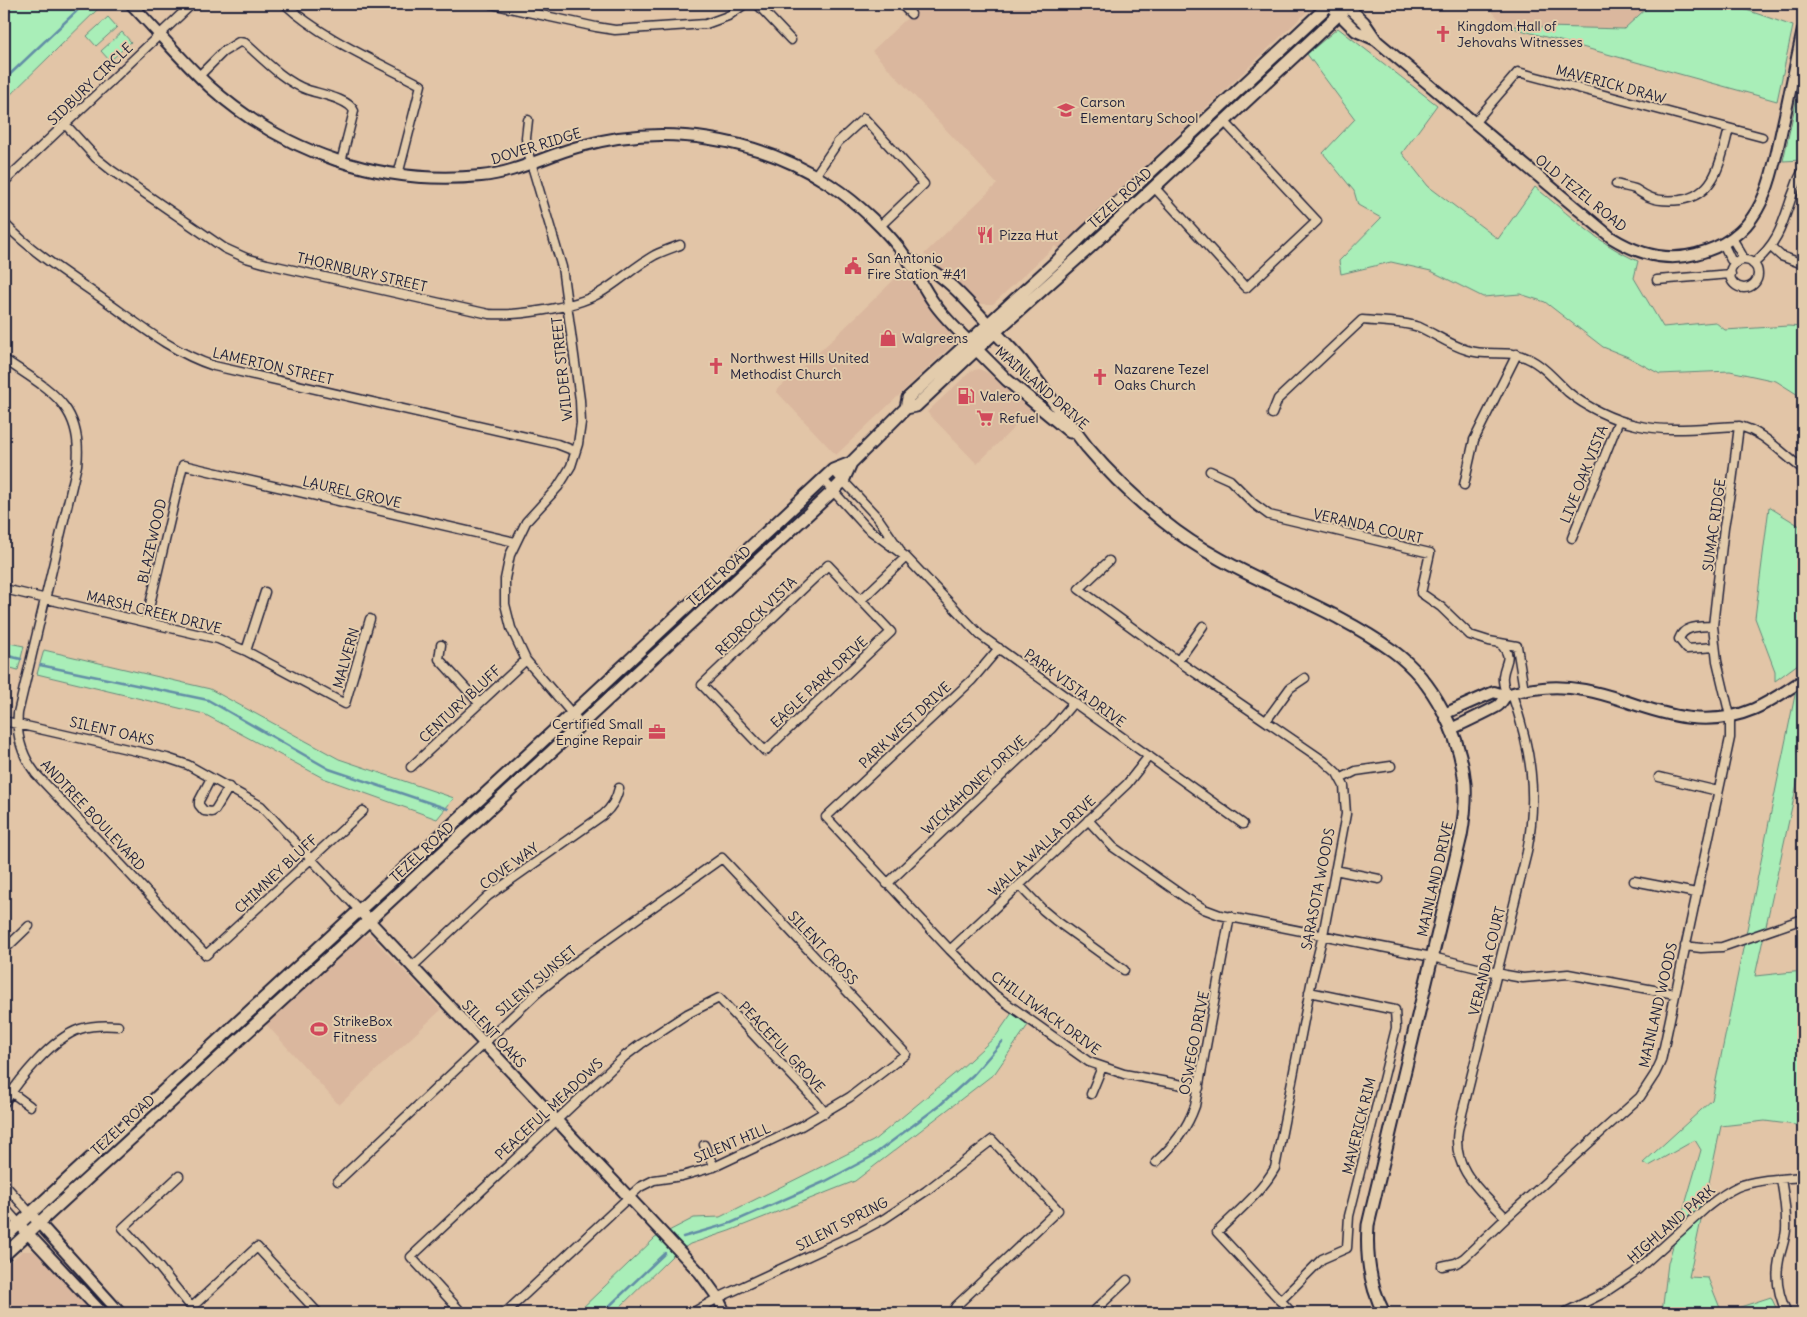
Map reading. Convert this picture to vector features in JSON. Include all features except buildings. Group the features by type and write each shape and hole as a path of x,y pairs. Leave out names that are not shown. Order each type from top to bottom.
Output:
{"main road":[{"name":"TEZEL ROAD","path":"991,328 1080,238 1329,4"},
{"name":"TEZEL ROAD","path":"4,1255 369,921 833,491 843,481 851,463 906,408 916,406 972,345 1154,187 1345,7"},
{"name":"MAINLAND DRIVE","path":"991,328 1024,364 1088,448"},
{"name":"MAINLAND DRIVE","path":"972,345 1007,380 1088,448 1146,506 1195,544 1240,570 1365,633 1394,652 1422,680 1444,714 1451,729 1461,761 1465,803 1461,836 1368,1225 1367,1245 1370,1276 1372,1287 1384,1313"},
{"name":"TEZEL ROAD","path":"4,1238 572,714 822,480 833,470 851,463"}],"street":[{"name":"DOVER RIDGE","path":"131,4 199,76 240,112 271,132 304,148 364,169 398,175 446,178 482,176 498,174 580,146 608,140 650,135 684,136 734,143 776,157 816,176 830,185 858,206 880,226 907,259 935,305 972,345"},
{"name":"SIDBURY CIRCLE","path":"4,182 192,4"},
{"path":"286,4 296,14 321,31 421,85 398,175"},
{"path":"491,4 615,30 706,24 728,16 745,4"},
{"path":"757,4 791,40"},
{"path":"901,4 911,14"},
{"name":"OLD TEZEL ROAD","path":"1329,4 1345,7 1364,22 1377,41 1612,238 1631,248 1651,255 1672,257 1704,252 1728,241 1754,215 1769,187 1803,30"},
{"path":"199,76 223,52 239,42 245,43 273,69 306,90 349,104 354,111 341,162"},
{"name":"MAVERICK DRAW","path":"1475,122 1518,72 1762,138"},
{"path":"816,176 838,142 864,118 924,184 880,226"},
{"name":"WILDER STREET","path":"528,120 526,138 562,267 581,411 580,434 571,466 565,476 530,517 515,542 506,567 505,604 510,628 526,660 581,724"},
{"path":"1154,187 1246,288 1318,220 1224,121"},
{"name":"THORNBURY STREET","path":"66,125 96,158 111,170 224,248 246,258 489,314 516,313 586,299 599,294 656,254 680,245"},
{"path":"1616,184 1634,189 1648,197 1663,200 1687,199 1698,194 1714,178 1729,129"},
{"path":"1753,264 1776,241 1798,178 1803,171"},
{"name":"LAMERTON STREET","path":"4,222 18,238 40,255 170,347 198,361 557,444 575,451"},
{"path":"1728,241 1742,255 1732,268 1730,274 1732,281 1743,288 1752,286 1758,274 1753,264 1747,261 1738,262"},
{"path":"1771,247 1782,256 1803,264"},
{"name":"DOVER RIDGE","path":"907,259 922,263 954,288 991,328"},
{"path":"1657,280 1730,274"},
{"path":"1272,414 1278,399 1362,320 1416,326 1467,350 1478,353 1516,354 1535,362 1570,394 1580,400 1619,420 1636,425 1666,428 1738,426 1749,428 1803,469"},
{"path":"1464,485 1474,440 1516,354"},
{"name":"ANDTREE BOULEVARD","path":"4,359 47,389 60,401 69,413 77,434 79,450 20,703 18,724 24,754 36,774 206,956"},
{"name":"LIVE OAK VISTA","path":"1572,538 1619,420"},
{"name":"SUMAC RIDGE","path":"1730,716 1715,647 1713,626 1738,426"},
{"name":"LAUREL GROVE","path":"183,465 515,542"},
{"name":"BLAZEWOOD","path":"146,622 183,465"},
{"name":"PARK VISTA DRIVE","path":"833,470 878,518 906,558 970,626 1243,824"},
{"name":"VERANDA COURT","path":"1210,470 1230,480 1254,504 1269,515 1430,552 1421,593 1441,607 1470,635 1517,646 1524,690"},
{"name":"PARK VISTA DRIVE","path":"822,480 868,528 906,558"},
{"path":"861,600 906,558"},
{"name":"SARASOTA WOODS","path":"1109,561 1079,589 1178,661 1324,760 1340,779 1346,798 1346,814 1324,934 1309,992 1275,1168 1268,1181 1260,1190 1217,1232 1292,1313"},
{"name":"REDROCK VISTA","path":"765,751 702,685 828,565 861,600"},
{"name":"MARSH CREEK DRIVE","path":"4,589 218,639 246,651 345,704"},
{"path":"246,651 265,592"},
{"name":"EAGLE PARK DRIVE","path":"765,751 891,632 861,600"},
{"name":"MALVERN","path":"345,704 370,619"},
{"path":"1178,661 1203,626"},
{"path":"1713,626 1687,629 1681,633 1679,639 1682,646 1687,649 1715,647"},
{"name":"VERANDA COURT","path":"1500,643 1508,659 1503,683 1522,725 1528,748 1532,776 1533,810 1527,852 1458,1130 1456,1147 1459,1160 1465,1172 1506,1218"},
{"path":"441,645 439,659 479,703"},
{"name":"PARK WEST DRIVE","path":"826,817 972,680 999,648"},
{"name":"CENTURY BLUFF","path":"411,767 526,660"},
{"path":"1266,721 1290,688 1305,678"},
{"path":"1451,729 1499,706 1509,695 1524,690 1569,688 1602,693 1664,714 1708,719 1730,716 1761,706 1803,680"},
{"path":"1444,714 1494,692 1509,695"},
{"name":"WICKAHONEY DRIVE","path":"888,884 1052,728 1074,702"},
{"name":"MAINLAND WOODS","path":"1442,1266 1456,1263 1464,1258 1640,1097 1648,1086 1661,1061 1730,738 1730,716"},
{"name":"SILENT OAKS","path":"4,721 167,758 188,765 261,806 700,1273 718,1298 725,1313"},
{"name":"WALLA WALLA DRIVE","path":"950,950 1131,780 1149,756"},
{"path":"1340,779 1356,771 1391,766"},
{"path":"1659,777 1718,791"},
{"path":"211,778 199,801 199,805 204,811 212,812 215,810 229,787"},
{"name":"COVE WAY","path":"412,967 488,896 603,815 611,808 619,788"},
{"name":"CHIMNEY BLUFF","path":"206,956 363,810"},
{"name":"CHILLIWACK DRIVE","path":"826,817 950,950 995,995 1080,1056 1102,1068 1199,1088"},
{"path":"1088,820 1113,847 1204,910 1432,957 1523,978 1568,974 1675,994"},
{"name":"SILENT SUNSET","path":"338,1181 536,994 573,964 722,858"},
{"name":"SILENT CROSS","path":"722,858 906,1054"},
{"path":"1335,870 1379,879"},
{"path":"1634,881 1696,893"},
{"path":"1019,885 1055,920 1124,970"},
{"name":"OSWEGO DRIVE","path":"1156,1162 1173,1145 1186,1127 1195,1106 1230,916"},
{"path":"1685,946 1722,947 1803,919"},
{"path":"4,950 29,926"},
{"name":"MAVERICK RIM","path":"1280,1300 1322,1259 1347,1248 1349,1216 1396,1028 1395,1010 1309,992"},
{"name":"PEACEFUL GROVE","path":"719,998 816,1101 825,1113"},
{"name":"PEACEFUL MEADOWS","path":"462,1313 410,1257 600,1078 641,1044 687,1014 719,998"},
{"path":"4,1103 22,1075 67,1035 88,1027 118,1026"},
{"name":"SILENT HILL","path":"505,1313 640,1187 654,1180 682,1176 714,1167 801,1126 850,1097 906,1054"},
{"path":"1091,1094 1102,1068"},
{"path":"11,1092 30,1106"},
{"name":"SILENT SPRING","path":"692,1313 718,1298 884,1220 926,1191 992,1140 1058,1210 956,1306 952,1313"},
{"path":"704,1145 714,1167"},
{"path":"179,1176 123,1228 159,1267 194,1310 257,1248 318,1313"},
{"name":"HIGHLAND PARK","path":"1569,1312 1604,1293 1634,1273 1720,1197 1736,1187 1803,1177"},
{"path":"1781,1179 1785,1200 1786,1229 1778,1264 1777,1279 1780,1298 1787,1313"},
{"path":"4,1184 120,1313"},
{"path":"4,1207 102,1313"},
{"path":"1092,1313 1127,1280"}],"shaded area":[{"name":"Carson Elementary School","path":"922,4 1314,5 1058,249 1055,246 993,304 979,304 924,254 997,184 872,51"},
{"path":"1485,4 1651,4 1624,29 1506,26"},
{"path":"904,270 917,290 955,338 952,345 836,455 776,391"},
{"path":"979,369 988,373 1032,410 977,464 927,412 971,371"},
{"path":"370,935 441,1010 339,1105 266,1024 360,937"},
{"path":"22,1251 34,1251 94,1313 4,1313 4,1268"}],"green space":[{"path":"4,4 103,4 4,101"},
{"path":"1651,4 1729,4 1793,26 1777,101 1506,26 1624,29"},
{"path":"108,17 117,27 96,46 87,36"},
{"path":"1338,28 1437,105 1402,153 1428,186 1498,239 1535,187 1597,237 1638,261 1634,278 1663,327 1715,322 1725,330 1788,326 1803,327 1803,398 1776,381 1730,371 1660,374 1628,357 1603,347 1545,302 1520,294 1483,297 1431,271 1391,262 1341,274 1339,261 1381,218 1358,205 1354,191 1323,153 1355,119 1307,54"},
{"path":"122,32 131,42 110,61 101,51"},
{"path":"1803,70 1803,160 1783,161"},
{"path":"1769,507 1803,528 1803,756 1755,976 1803,971 1803,1126 1765,1121 1721,1126 1689,1277 1708,1278 1722,1313 1662,1313 1668,1263 1701,1150 1695,1140 1649,1166 1643,1163 1712,1100 1802,661 1775,681 1775,671 1755,618"},
{"path":"4,642 24,646 18,670 4,666"},
{"path":"44,650 210,689 339,759 454,798 437,819 323,778 204,714 37,674"},
{"path":"1012,1013 1028,1025 995,1073 855,1181 729,1231 690,1244 673,1255 614,1313 577,1313 655,1238 694,1218 720,1217 873,1141 958,1071 996,1036"},
{"path":"1771,1297 1778,1312 1722,1313"}],"waterway":[{"path":"4,80 84,4"},
{"path":"4,655 21,659"},
{"path":"40,665 208,700 329,769 448,809"},
{"path":"683,1237 731,1223 826,1181 871,1157 940,1105 973,1075 1002,1042"},
{"path":"602,1313 665,1253"}],"place":[{"name":"Kingdom Hall of Jehovahs Witnesses","path":"1443,34"},
{"name":"Carson Elementary School","path":"1066,110"},
{"name":"Pizza Hut","path":"985,235"},
{"name":"San Antonio Fire Station #41","path":"853,266"},
{"name":"Walgreens","path":"888,338"},
{"name":"Northwest Hills United Methodist Church","path":"716,366"},
{"name":"Nazarene Tezel Oaks Church","path":"1100,377"},
{"name":"Valero","path":"966,396"},
{"name":"Refuel","path":"985,418"},
{"name":"Certified Small Engine Repair","path":"657,732"},
{"name":"StrikeBox Fitness","path":"319,1029"}]}
